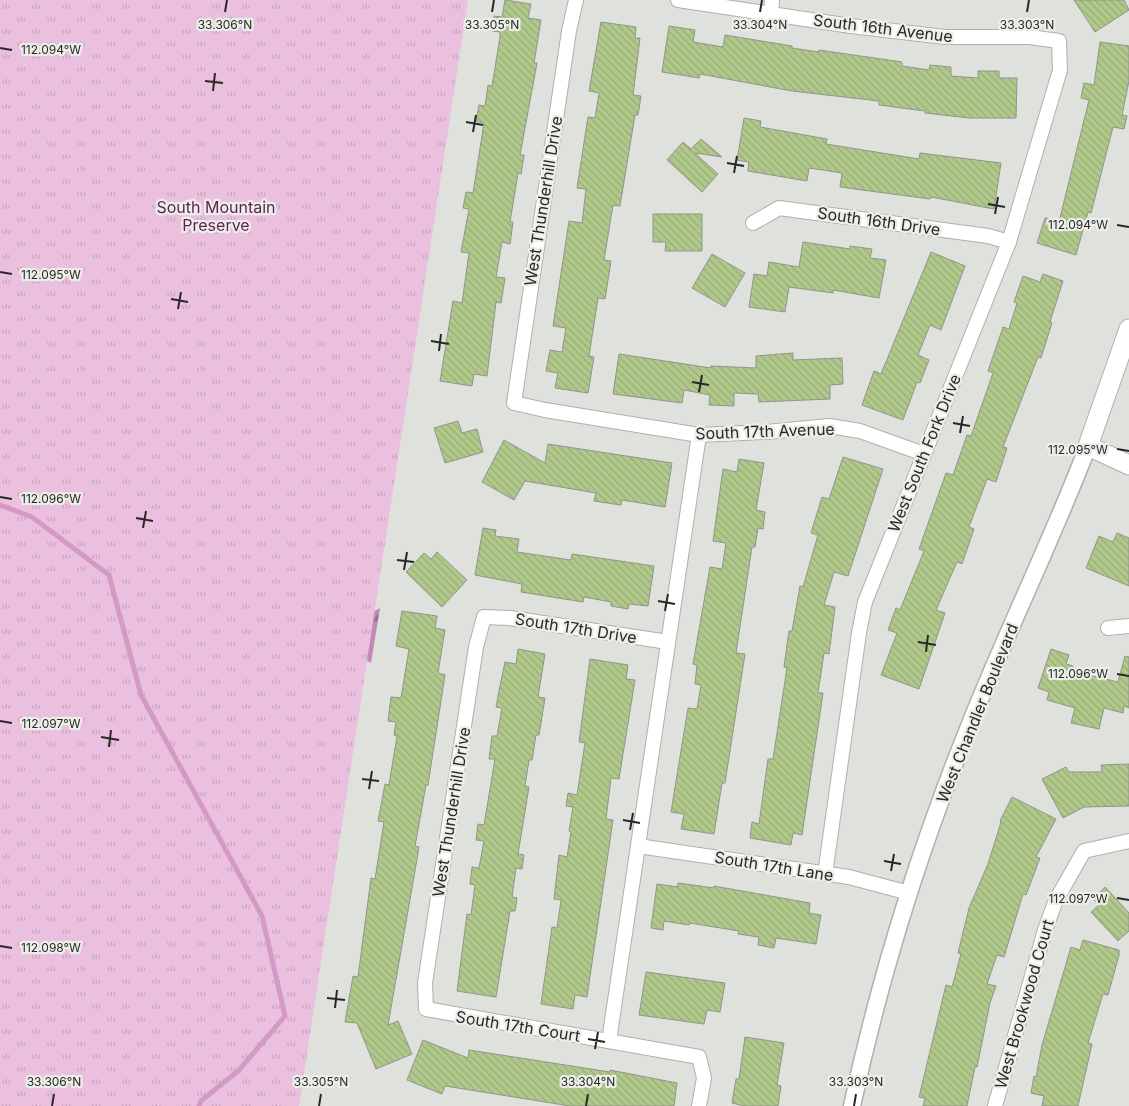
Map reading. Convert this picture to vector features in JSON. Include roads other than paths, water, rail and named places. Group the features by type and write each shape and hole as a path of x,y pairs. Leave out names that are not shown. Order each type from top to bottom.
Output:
{"main road":[{"name":"West Chandler Boulevard","path":"1088,446 1129,329"},
{"path":"1088,446 1129,464"}],"street":[{"name":"West Thunderhill Drive","path":"514,403 568,41 576,0"},
{"name":"South 16th Avenue","path":"678,0 772,6 851,26 945,37 1028,38 1059,41"},
{"name":"West South Fork Drive","path":"825,874 865,602 1009,242 1060,70 1059,41"},
{"name":"South 16th Drive","path":"753,223 779,208 988,236 1009,242"},
{"name":"South 17th Avenue","path":"514,403 545,410 699,435 766,432 828,426 860,431 924,454"},
{"path":"609,1040 699,435"},
{"name":"West Chandler Boulevard","path":"852,1106 878,995 909,893 970,724 1088,446"},
{"name":"West Thunderhill Drive","path":"426,1009 426,973 476,646 484,617"},
{"name":"South 17th Drive","path":"484,617 510,618 668,642"},
{"path":"1108,628 1129,626"},
{"name":"West Brookwood Court","path":"995,1106 1044,930 1056,900 1084,851 1129,841"},
{"name":"South 17th Lane","path":"638,846 849,877 909,893"},
{"name":"South 17th Court","path":"426,1009 699,1057 704,1078 699,1106"}],"waterway":[{"path":"0,505 32,517 109,575 141,695 262,916 285,1016 239,1070 201,1101 199,1106"}],"park label":[{"name":"South Mountain Preserve","path":"216,216"}]}
